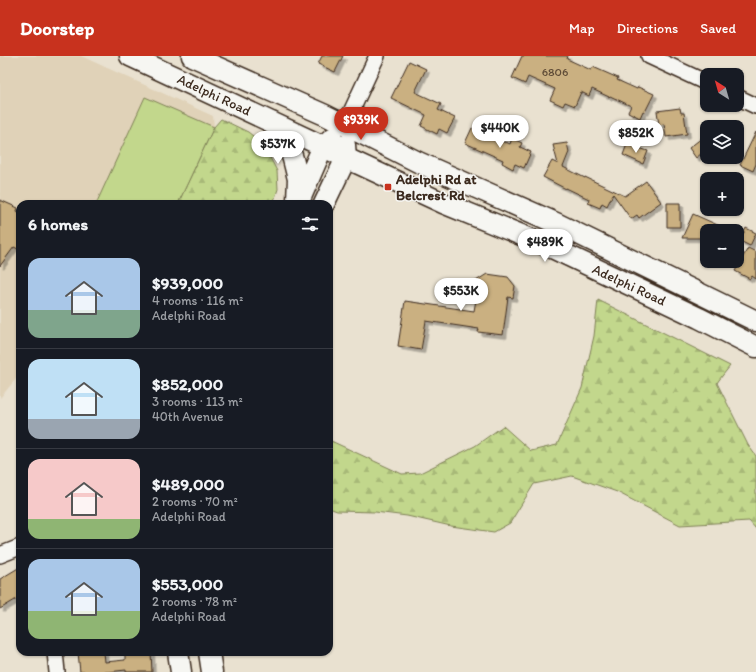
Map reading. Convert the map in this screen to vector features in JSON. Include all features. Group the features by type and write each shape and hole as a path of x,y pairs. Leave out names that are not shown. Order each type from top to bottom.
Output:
{"main road":[{"name":"Adelphi Road","path":"130,56 443,203 553,249 699,318 756,347"},
{"name":"Adelphi Road","path":"192,56 325,115 418,162 558,224 756,321"},
{"path":"272,122 289,147 293,159 298,179 297,200"},
{"path":"299,200 323,146 344,125"},
{"path":"326,200 346,158 344,125"},
{"path":"179,656 181,672"},
{"path":"210,656 212,672"}],"street":[{"path":"344,125 377,56"},
{"path":"649,56 700,80"},
{"path":"744,101 756,106"},
{"path":"0,555 16,549"},
{"path":"55,656 57,672"}],"shaded area":[{"path":"0,56 81,56 213,116 214,127 180,200 16,200 16,379 0,398"}],"green space":[{"path":"145,97 214,127 180,200 98,200"},
{"path":"221,119 248,132 263,144 277,171 278,189 274,200 180,200 214,127"},
{"path":"598,300 730,366 717,383 748,445 756,456 756,529 749,521 680,525 617,492 572,476 534,484 510,523 494,532 451,526 407,516 333,510 333,442 402,474 420,473 475,446 503,426 531,451 557,445 582,388 594,336"}],"building":[{"path":"322,56 343,56 335,72 318,64"},
{"path":"522,56 568,56 567,59 591,70 593,67 618,78 617,80 637,89 638,87 654,94 645,112 643,111 640,118 628,112 631,106 592,89 589,96 581,92 575,106 565,102 563,106 550,100 555,89 528,77 525,84 512,78"},
{"path":"409,61 426,69 415,92 441,104 438,110 455,118 447,133 439,129 437,134 421,126 426,115 391,98"},
{"path":"680,108 681,113 684,113 687,134 666,137 664,124 659,125 657,111"},
{"path":"472,128 506,143 510,144 512,138 522,143 520,147 531,152 524,168 515,164 513,169 502,163 503,160 465,143"},
{"path":"756,132 756,164 753,171 740,165 744,164 744,157"},
{"path":"700,139 700,155 696,158 689,148"},
{"path":"567,143 569,152 563,167 625,196 646,181 661,202 639,218 637,215 631,219 613,194 607,206 602,203 600,208 588,203 589,199 543,177 552,161 558,164 553,145"},
{"path":"627,144 648,151 643,164 623,155"},
{"path":"0,200 16,207 16,248 14,247 0,266"},
{"path":"667,203 680,203 680,227 667,227"},
{"path":"693,214 715,224 700,224 700,238 682,238"},
{"path":"746,228 756,233 750,246 744,243 744,232"},
{"path":"748,248 756,252 756,279 752,276 750,279 735,271 737,268 744,268 744,255"},
{"path":"487,274 508,277 515,286 513,298 508,297 503,335 478,332 479,329 426,321 421,350 398,346 405,301 474,311 478,288 468,286"},
{"path":"16,569 16,599 0,609 0,579"},
{"path":"78,656 104,656 105,662 125,660 125,656 151,656 152,672 126,672 126,670 108,672 80,672"}],"place":[{"name":"Adelphi Rd at Belcrest Rd","path":"388,187"}]}
